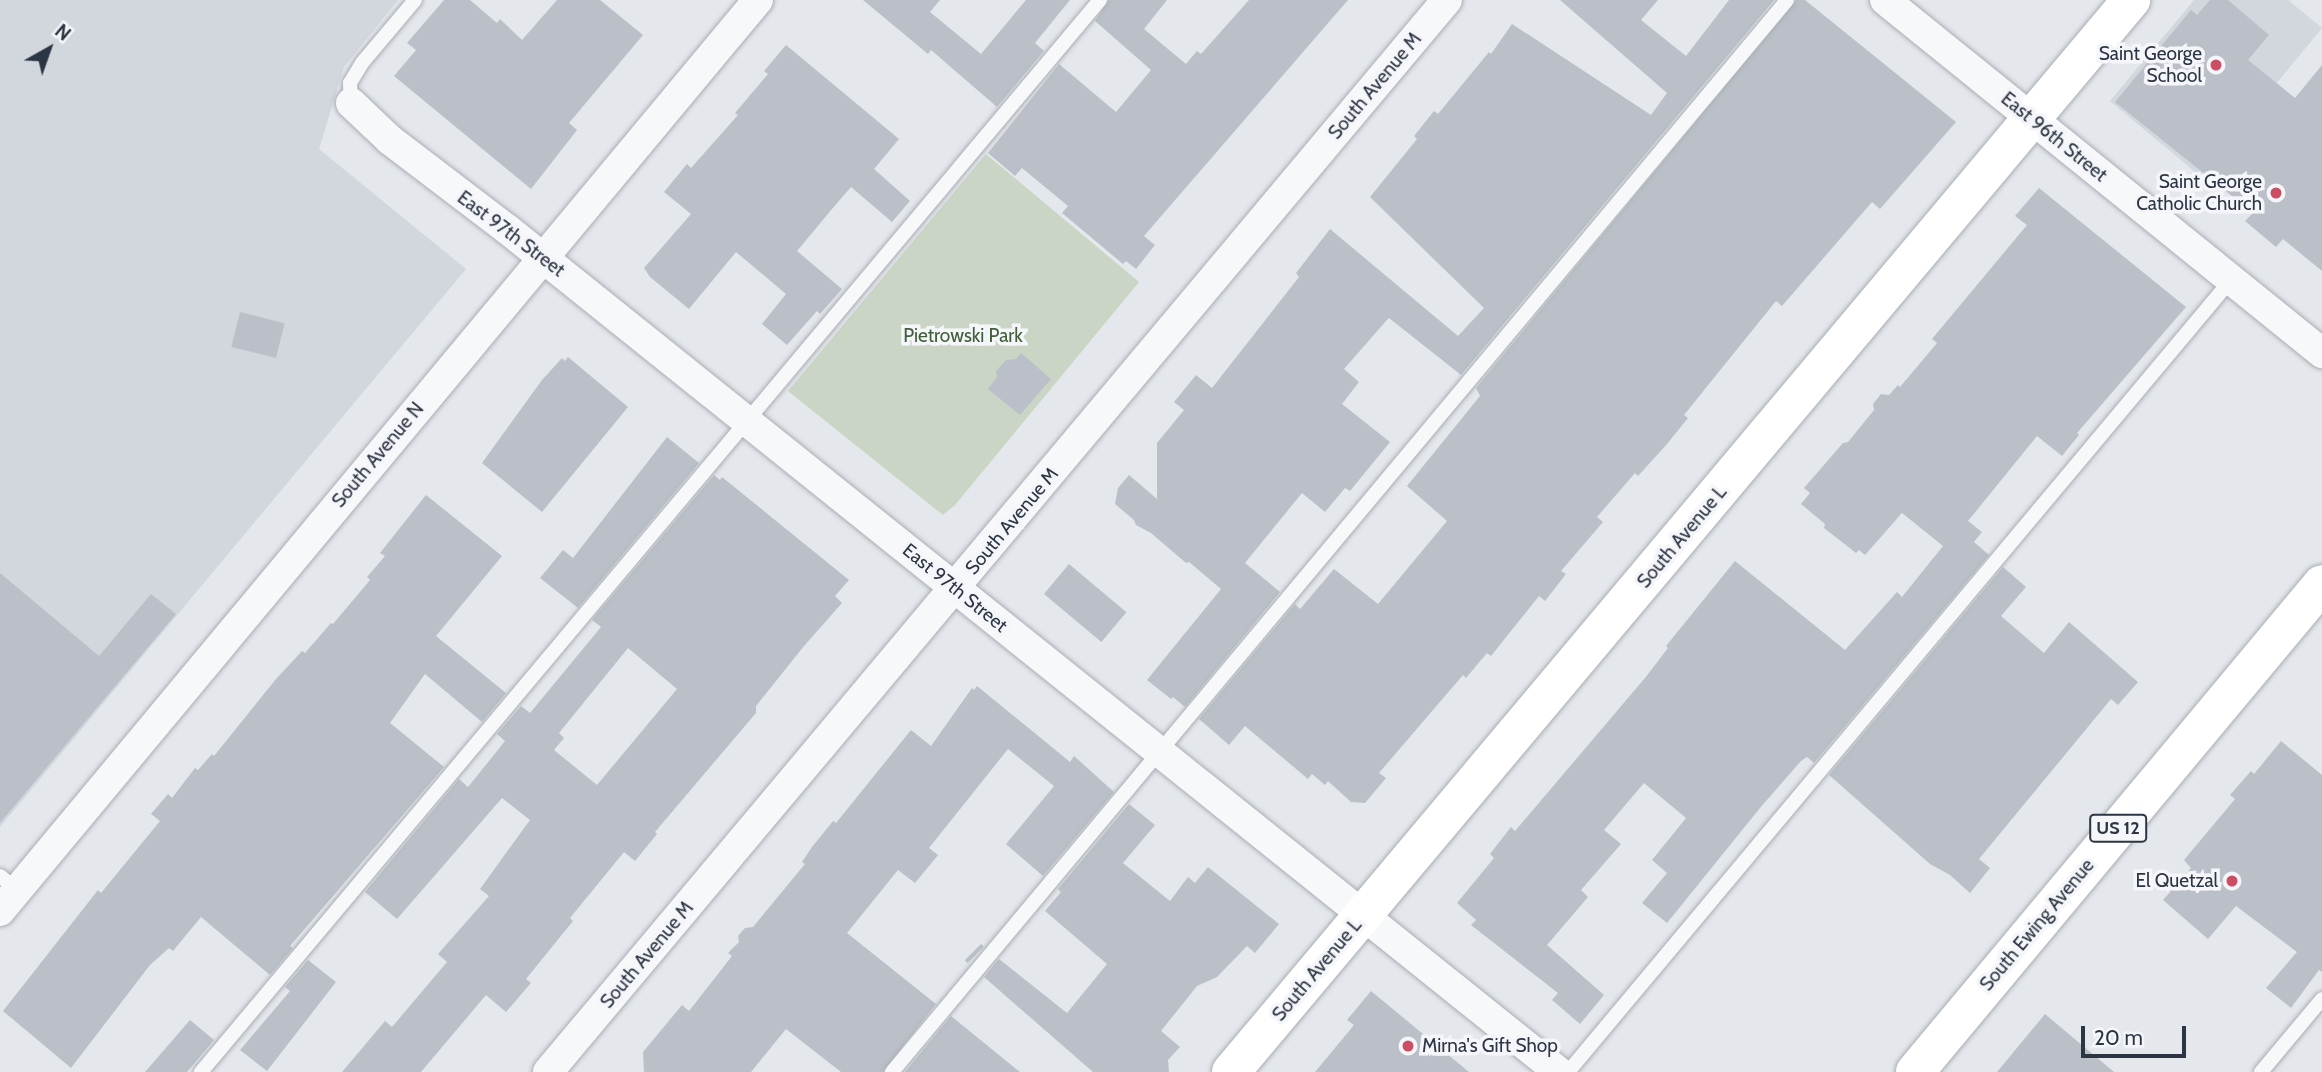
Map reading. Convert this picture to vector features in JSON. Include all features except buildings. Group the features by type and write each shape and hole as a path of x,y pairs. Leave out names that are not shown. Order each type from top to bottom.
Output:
{"street":[{"name":"South Avenue N","path":"6,892 758,0"},
{"name":"South Avenue M","path":"548,1072 956,589 1447,0"},
{"name":"East 96th Street","path":"1885,0 2322,353"},
{"name":"South Avenue L","path":"1231,1072 2034,119 2131,0"},
{"name":"East 97th Street","path":"351,103 390,141 542,257 1559,1072"},
{"name":"South Ewing Avenue","path":"1914,1072 2322,584"}],"lane":[{"path":"351,103 349,83 362,63 415,0"},
{"path":"201,1072 745,420 1100,0"},
{"path":"892,1072 1787,0"},
{"path":"1568,1072 2231,280"},
{"path":"2261,1072 2322,999"}],"shaded area":[{"path":"0,0 398,0 344,67 319,149 466,269 0,827"},
{"name":"Saint George School","path":"2194,0 2288,0 2322,28 2200,176 2110,101"}],"green space":[{"name":"Pietrowski Park","path":"986,154 1139,282 955,505 943,515 788,391"}],"place":[{"name":"Saint George School","path":"2216,65"},
{"name":"Saint George Catholic Church","path":"2276,193"},
{"name":"El Quetzal","path":"2232,881"},
{"name":"Mirna's Gift Shop","path":"1408,1046"}]}
